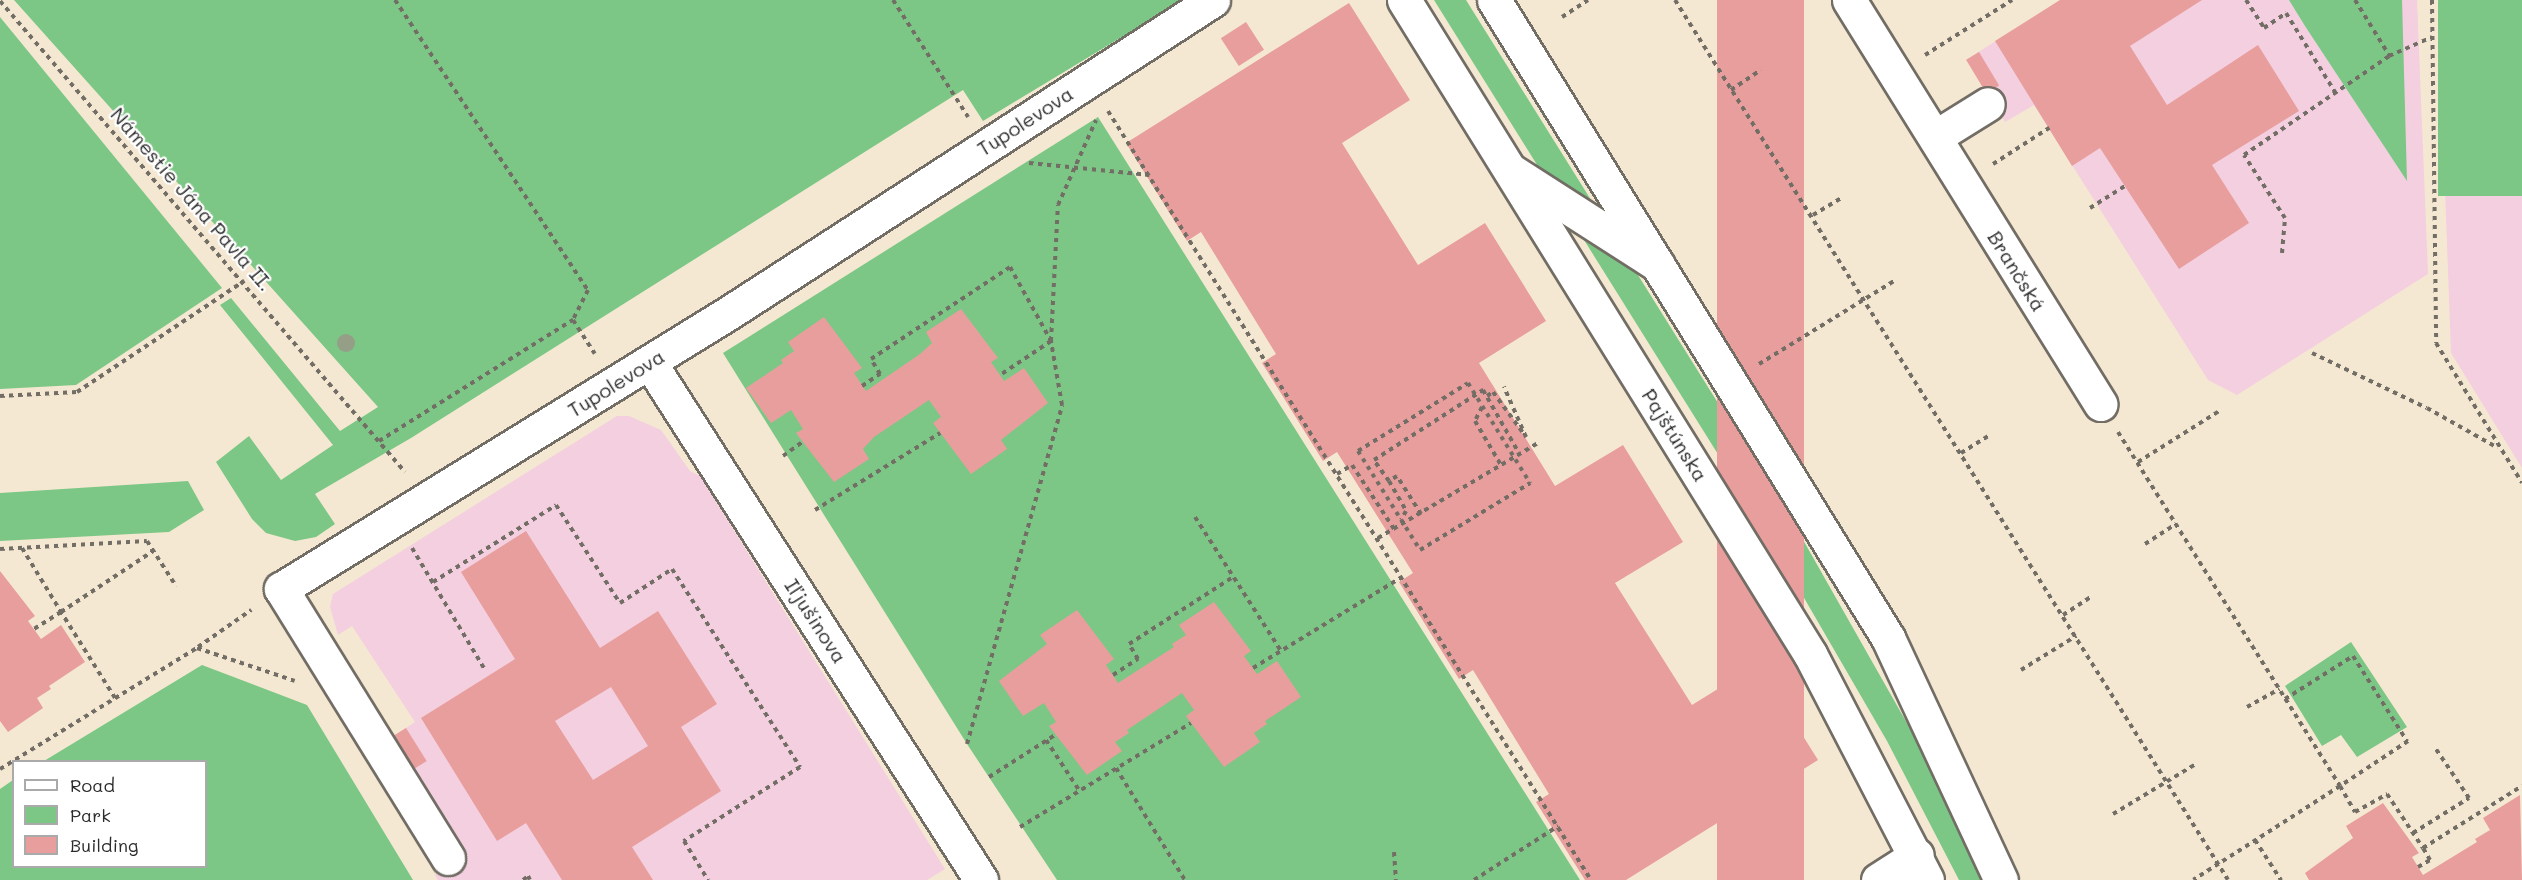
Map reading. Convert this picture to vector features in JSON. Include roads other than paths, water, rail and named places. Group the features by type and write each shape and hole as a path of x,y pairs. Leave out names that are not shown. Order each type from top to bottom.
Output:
{"street":[{"name":"Tupolevova","path":"448,858 282,589 650,363 1213,0"},
{"name":"Pajštúnska","path":"1404,0 1810,654 1922,868"},
{"path":"1494,0 1888,638 2001,880"},
{"name":"Brančská","path":"1849,0 2100,404"},
{"path":"1935,137 1988,104"},
{"path":"1510,170 1658,264"},
{"name":"Iľjušinova","path":"650,363 981,880"},
{"path":"1878,880 1922,868"}]}
